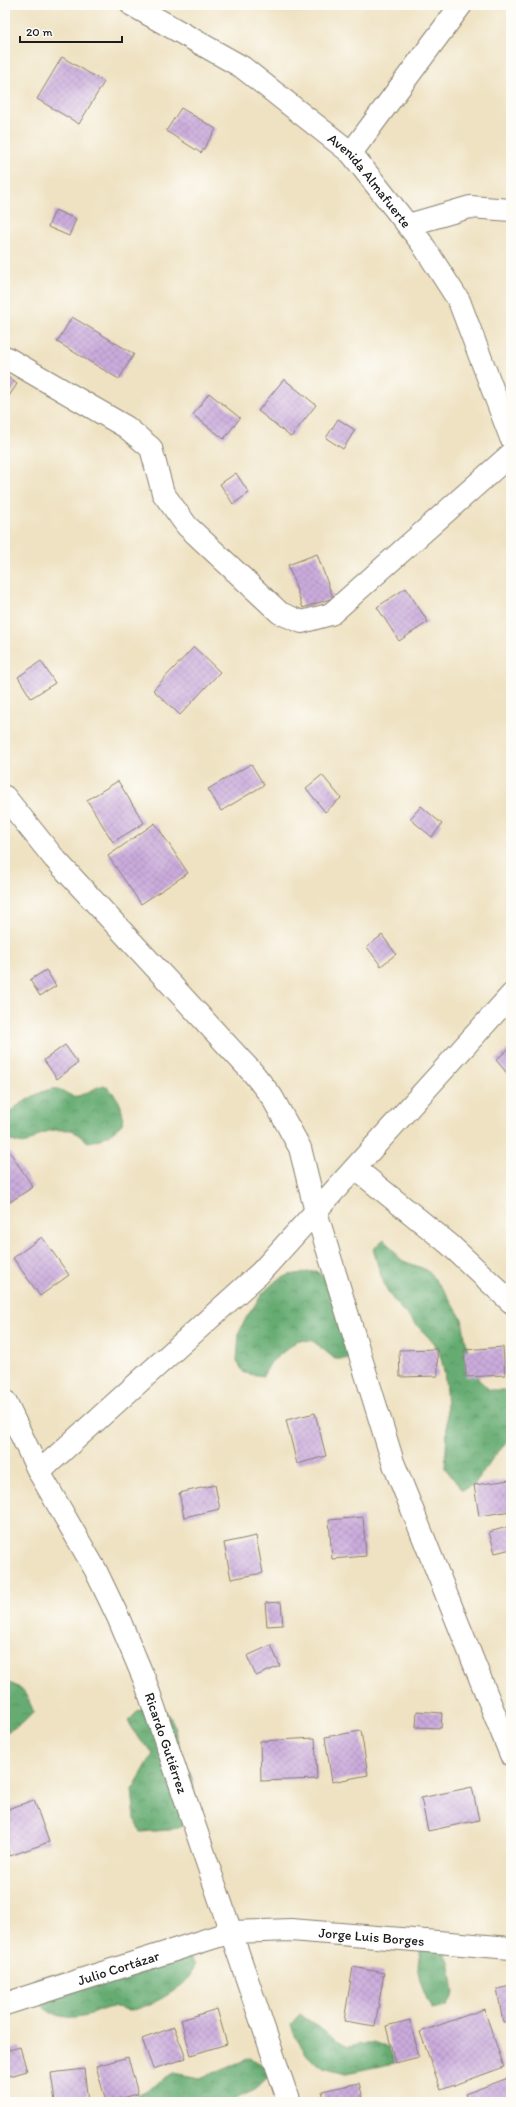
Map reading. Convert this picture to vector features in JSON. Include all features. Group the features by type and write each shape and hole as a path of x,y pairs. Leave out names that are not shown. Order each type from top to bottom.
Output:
{"street":[{"name":"Avenida Almafuerte","path":"132,5 242,67 351,153 421,242 459,301 511,438"},
{"path":"351,153 461,5"},
{"path":"408,225 470,206 511,210"},
{"path":"5,357 126,427 151,448 163,493 187,526 280,613 302,622 331,614 511,454"},
{"path":"5,797 54,858 253,1073 272,1097 300,1148 316,1212 393,1462 511,1755"},
{"path":"39,1472 260,1273 356,1169 511,995"},
{"path":"356,1169 449,1244 511,1302"},
{"name":"Ricardo Gutiérrez","path":"5,1401 39,1472 95,1569 142,1674 289,2102"},
{"name":"Jorge Luis Borges","path":"231,1932 292,1930 511,1948"},
{"name":"Julio Cortázar","path":"5,2004 231,1932"}],"green space":[{"path":"104,1085 113,1093 119,1102 123,1118 122,1124 106,1136 98,1140 88,1142 72,1130 52,1130 24,1143 13,1142 5,1138 5,1115 30,1098 52,1089 58,1089 70,1095 78,1096"},
{"path":"384,1239 401,1260 427,1270 446,1293 462,1319 467,1348 479,1380 490,1390 505,1390 511,1388 511,1438 492,1459 474,1485 462,1490 445,1468 447,1408 442,1362 435,1345 399,1307 387,1290 381,1277 373,1249"},
{"path":"316,1271 327,1280 352,1359 335,1359 313,1341 298,1340 271,1362 263,1376 244,1373 237,1361 239,1333 246,1318 263,1293 276,1281 289,1275"},
{"path":"5,1682 16,1686 24,1692 34,1712 23,1723 5,1733"},
{"path":"152,1706 166,1710 173,1722 180,1750 192,1778 195,1796 183,1825 170,1830 140,1832 135,1819 132,1790 153,1754 136,1734 128,1721 138,1711"},
{"path":"423,1946 444,1951 450,1965 454,1993 447,2007 432,2010 425,1994 418,1971 418,1963"},
{"path":"187,1955 195,1964 189,1978 170,1994 137,2009 126,2010 111,2007 86,2015 72,2017 54,2014 41,2005 37,1998 32,1979 47,1975 62,1973 73,1974"},
{"path":"300,2014 336,2040 348,2046 362,2043 376,2043 389,2048 395,2063 346,2073 317,2065 307,2055 296,2038 291,2024"},
{"path":"250,2058 275,2071 253,2091 229,2102 198,2098 169,2100 168,2102 128,2102 173,2073 200,2078"}],"building":[{"path":"62,57 104,82 79,124 37,99"},
{"path":"181,108 216,129 201,153 166,131"},
{"path":"55,210 76,219 69,236 48,227"},
{"path":"72,317 134,354 119,379 57,342"},
{"path":"5,375 17,384 5,402"},
{"path":"284,379 316,405 291,437 258,411"},
{"path":"209,393 240,418 224,439 193,415"},
{"path":"338,419 355,430 343,449 326,438"},
{"path":"236,473 249,493 233,504 220,484"},
{"path":"317,554 333,598 303,608 288,565"},
{"path":"406,588 428,622 399,641 377,607"},
{"path":"194,647 220,672 180,715 153,690"},
{"path":"41,661 55,683 31,698 18,677"},
{"path":"251,764 264,785 221,811 208,789"},
{"path":"322,775 341,798 325,812 306,788"},
{"path":"118,781 144,823 113,842 87,800"},
{"path":"421,806 442,824 432,837 410,819"},
{"path":"155,823 188,873 141,904 108,856"},
{"path":"382,935 396,954 381,966 367,947"},
{"path":"46,970 56,986 40,996 30,980"},
{"path":"65,1045 78,1063 57,1079 44,1060"},
{"path":"511,1047 511,1078 496,1060"},
{"path":"9,1151 33,1187 5,1205 5,1153"},
{"path":"42,1237 69,1275 40,1296 13,1258"},
{"path":"503,1347 505,1375 466,1377 464,1350"},
{"path":"437,1349 438,1376 400,1377 399,1350"},
{"path":"315,1413 326,1456 297,1464 286,1420"},
{"path":"510,1480 511,1511 479,1516 474,1485"},
{"path":"215,1485 220,1509 184,1517 179,1493"},
{"path":"363,1517 366,1556 332,1559 329,1520"},
{"path":"511,1526 511,1549 495,1553 489,1532"},
{"path":"256,1536 263,1573 231,1579 224,1543"},
{"path":"281,1602 283,1625 267,1626 265,1603"},
{"path":"271,1645 280,1666 256,1676 247,1656"},
{"path":"417,1711 442,1713 441,1728 416,1727"},
{"path":"361,1731 368,1775 332,1782 325,1737"},
{"path":"315,1738 317,1779 261,1781 260,1741"},
{"path":"472,1787 479,1820 428,1831 421,1798"},
{"path":"34,1800 49,1842 10,1856 5,1841 5,1810"},
{"path":"353,1967 384,1973 375,2026 344,2021"},
{"path":"511,1986 511,2021 503,2022 497,1989"},
{"path":"217,2009 227,2044 191,2055 181,2020"},
{"path":"484,2009 504,2067 441,2090 420,2032"},
{"path":"410,2020 419,2057 395,2063 386,2026"},
{"path":"174,2027 186,2058 153,2069 142,2039"},
{"path":"20,2047 27,2071 10,2076 5,2060 5,2051"},
{"path":"128,2057 138,2094 106,2102 96,2066"},
{"path":"84,2069 88,2102 55,2102 51,2073"},
{"path":"511,2077 511,2102 468,2102 465,2094"},
{"path":"359,2083 364,2102 325,2102 322,2091"}]}
